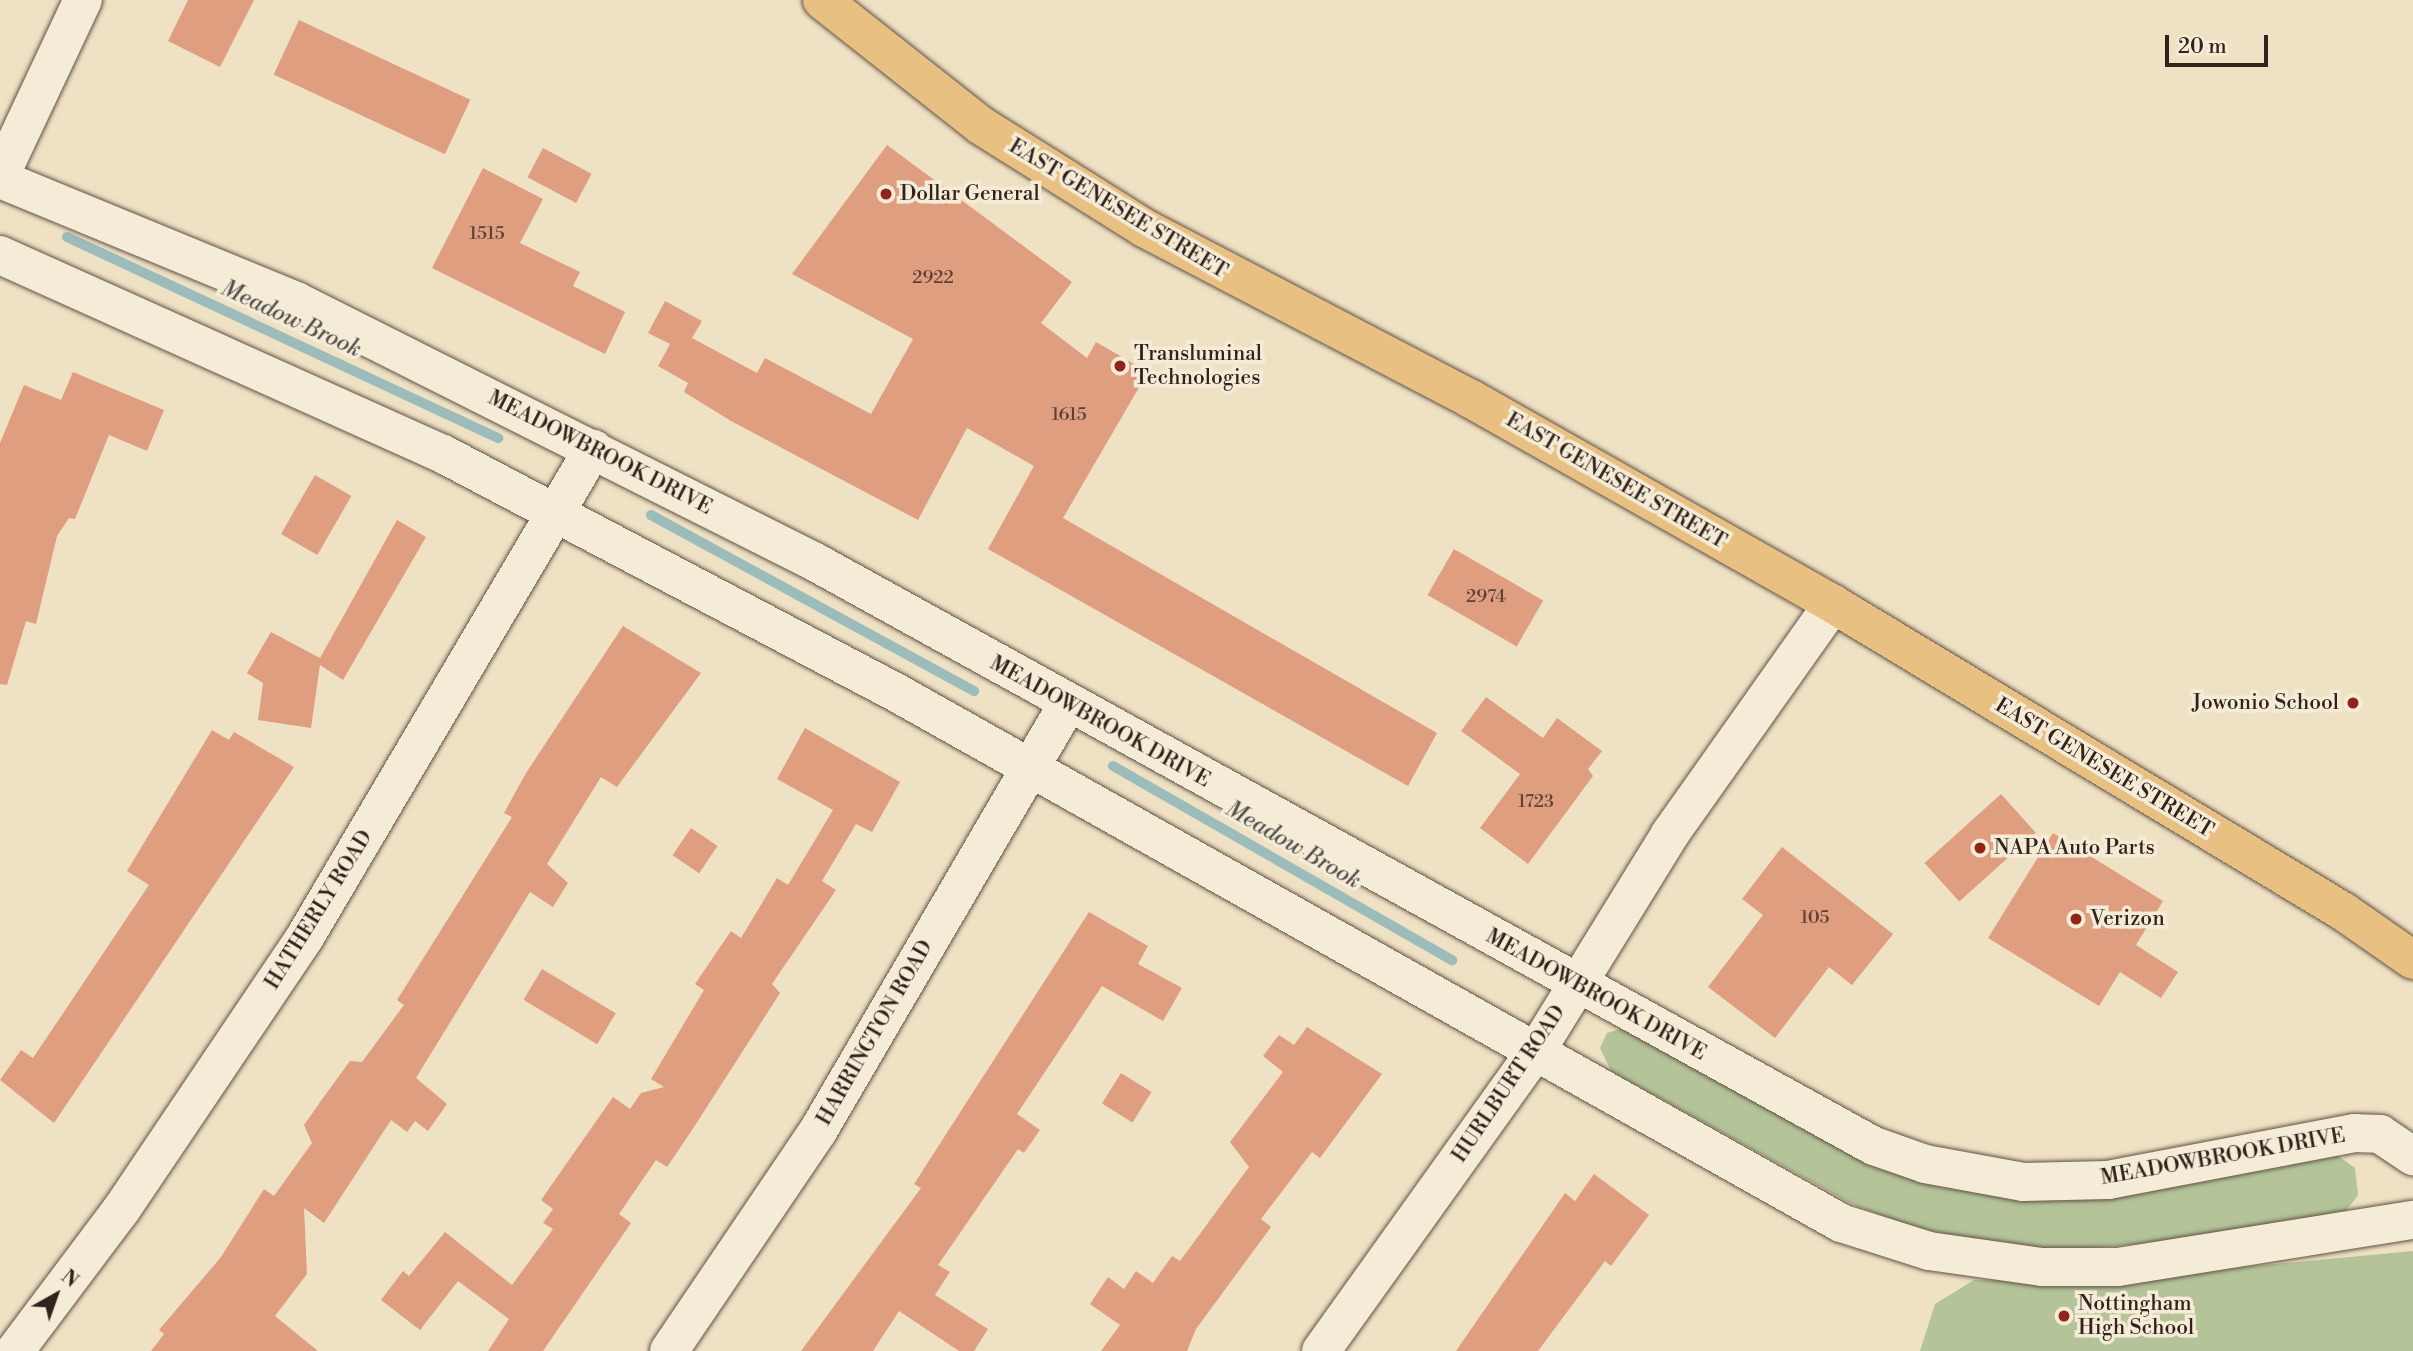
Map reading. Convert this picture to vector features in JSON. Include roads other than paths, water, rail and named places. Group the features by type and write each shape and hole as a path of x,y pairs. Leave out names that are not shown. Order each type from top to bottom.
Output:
{"main road":[{"name":"EAST GENESEE STREET","path":"822,0 980,125 1144,228 1471,399 1833,604 2344,912 2413,960"}],"street":[{"path":"0,178 83,0"},
{"name":"MEADOWBROOK DRIVE","path":"0,178 296,301 816,562 1067,705 1874,1146 1952,1170 2023,1182 2108,1180 2355,1133 2381,1134 2413,1156"},
{"path":"0,255 333,399 1030,768 1538,1048 1841,1223 1929,1251 2042,1267 2118,1267 2413,1220"},
{"name":"HATHERLY ROAD","path":"15,1351 121,1210 305,937 593,449"},
{"name":"HURLBURT ROAD","path":"1321,1351 1538,1048 1670,834 1833,604"},
{"name":"HARRINGTON ROAD","path":"669,1351 818,1131 1067,705"}],"waterway":[{"name":"Meadow Brook","path":"67,237 498,438"},
{"name":"Meadow Brook","path":"651,515 974,691"},
{"name":"Meadow Brook","path":"1113,766 1452,960"}],"place":[{"name":"Dollar General","path":"886,194"},
{"name":"Transluminal Technologies","path":"1120,366"},
{"name":"Jowonio School","path":"2353,703"},
{"name":"NAPA Auto Parts","path":"1980,848"},
{"name":"Verizon","path":"2076,919"},
{"name":"Nottingham High School","path":"2064,1316"}]}
